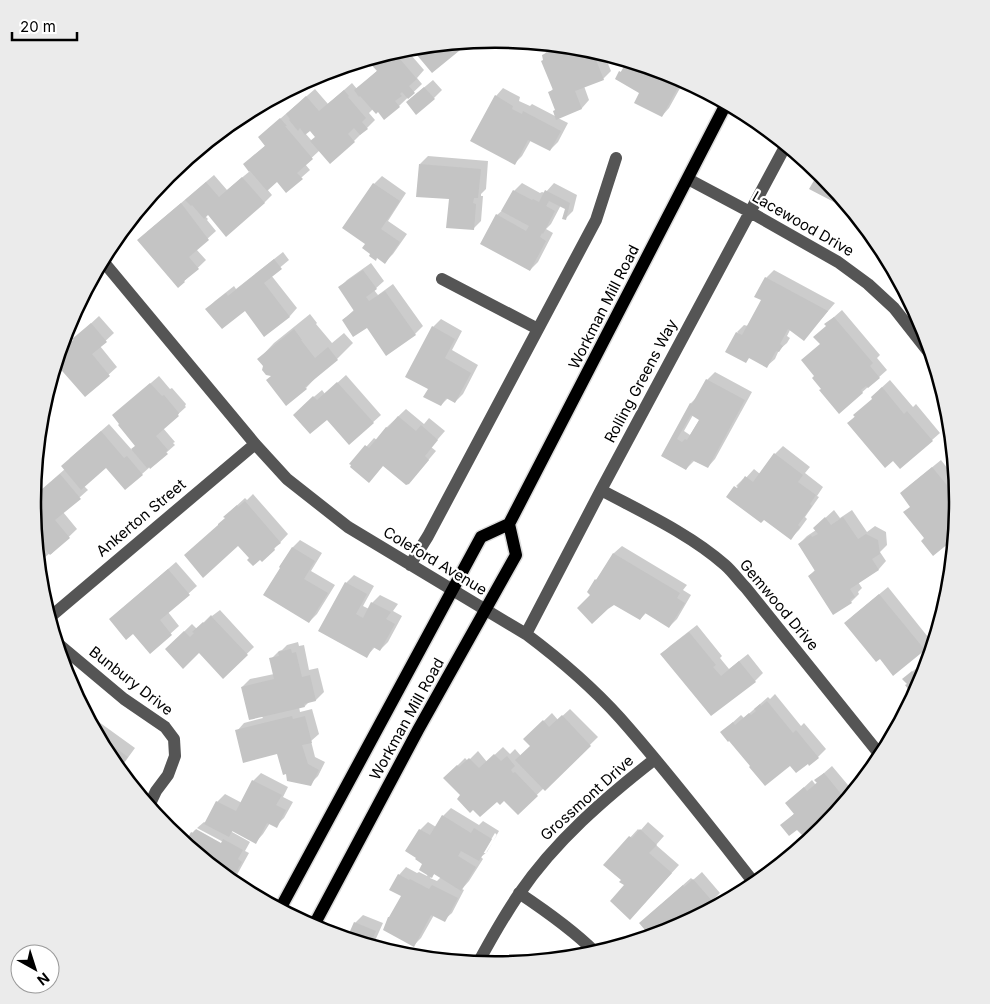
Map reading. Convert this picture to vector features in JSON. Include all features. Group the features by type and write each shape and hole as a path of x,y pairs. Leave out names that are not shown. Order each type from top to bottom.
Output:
{"main road":[{"name":"Workman Mill Road","path":"283,903 480,537 509,524 723,110"},
{"name":"Workman Mill Road","path":"317,919 418,730 516,555 509,524"}],"street":[{"name":"Rolling Greens Way","path":"526,634 783,152"},
{"path":"410,564 428,536 596,220 616,158"},
{"name":"Lacewood Drive","path":"688,179 838,262 868,284 894,308 918,339"},
{"name":"Coleford Avenue","path":"107,267 255,444 287,479 348,528 526,634 551,653 619,717 750,877"},
{"path":"442,279 538,329"},
{"name":"Ankerton Street","path":"55,613 255,444"},
{"name":"Gemwood Drive","path":"601,490 682,534 726,566 746,588 875,749"},
{"name":"Bunbury Drive","path":"66,651 124,700 165,727 174,740 176,756 168,775 153,800"},
{"name":"Grossmont Drive","path":"482,956 519,893 550,855 581,822 632,777 655,760"},
{"path":"519,893 546,911 590,946"}],"building":[{"path":"461,49 432,73 417,55"},
{"path":"550,52 596,60 604,80 575,91 582,109 556,120 553,111 555,110 548,92 553,90 541,61 543,60 542,55"},
{"path":"400,59 417,79 409,86 415,93 408,99 402,92 400,94 402,96 395,101 400,107 384,120 354,90 377,71 372,66"},
{"path":"624,67 678,87 662,117 634,103 639,93 615,79 619,71 621,72"},
{"path":"424,87 435,99 416,115 406,102"},
{"path":"344,90 366,118 362,122 368,129 360,135 354,128 348,134 355,142 330,164 310,141 315,137 310,131 305,135 300,128 298,131 286,114 306,96 319,111"},
{"path":"495,95 513,106 512,109 522,114 523,111 561,131 550,151 528,140 515,165 470,141"},
{"path":"280,118 313,159 297,173 303,179 286,193 277,182 267,191 243,164 265,146 258,137"},
{"path":"419,164 481,169 478,198 474,198 473,203 476,204 474,230 446,228 449,199 416,197"},
{"path":"242,177 265,203 226,237 208,215 204,219 185,200 206,182 219,197"},
{"path":"815,180 836,203 809,189"},
{"path":"373,183 400,201 381,229 400,242 385,264 377,258 376,261 369,256 370,254 362,248 365,244 342,228"},
{"path":"513,190 539,202 545,190 570,203 566,220 562,219 565,209 549,201 546,206 555,211 540,237 546,241 530,271 480,244 496,214 526,231 529,226 501,211"},
{"path":"181,203 209,240 189,257 199,269 178,288 137,240"},
{"path":"274,259 282,269 264,283 290,317 264,337 245,311 222,329 205,309 226,293 228,296"},
{"path":"363,270 377,289 366,297 369,301 385,291 416,335 386,356 367,328 353,337 342,320 354,311 338,287"},
{"path":"765,277 828,311 804,341 788,329 780,344 783,346 779,352 776,351 767,368 749,358 746,363 725,352 736,332 742,335 761,300 754,297"},
{"path":"834,317 873,363 870,366 880,378 868,388 866,386 861,390 863,393 839,414 819,390 821,389 812,378 814,376 801,360 820,344 813,337 826,326 824,324"},
{"path":"91,323 107,342 92,354 110,376 85,397 61,370 70,343 74,340 72,339"},
{"path":"432,326 455,339 445,358 471,373 455,403 446,398 441,406 423,397 428,389 405,377"},
{"path":"294,329 315,358 328,347 338,360 305,387 307,389 286,406 266,380 271,376 266,375 262,370 263,366 257,359"},
{"path":"706,379 745,400 708,468 692,460 686,470 661,456 690,403 692,404","holes":["691,415 699,420 687,440 685,439 682,442 677,439"]},
{"path":"337,382 374,423 349,445 327,420 310,434 293,415 313,396 317,400"},
{"path":"150,383 162,396 164,395 179,413 179,416 156,436 168,450 166,452 168,454 150,469 131,449 135,446 112,415"},
{"path":"882,387 904,414 907,411 933,441 900,469 893,461 885,468 847,423 855,417 853,415 872,399 871,397"},
{"path":"398,416 416,431 421,425 438,440 425,456 429,460 409,484 406,485 383,466 369,483 349,464 365,445 369,448 386,427 388,428"},
{"path":"101,431 124,458 127,456 143,475 125,490 106,468 81,490 61,466"},
{"path":"774,453 803,475 798,482 816,495 810,504 812,506 798,525 800,527 791,540 764,520 761,523 726,497 734,486 737,488 745,476 753,482"},
{"path":"932,467 948,487 947,545 933,556 921,541 924,538 903,512 910,507 900,493"},
{"path":"60,474 81,499 55,520 70,538 50,555 44,548 41,490"},
{"path":"245,501 281,543 262,562 260,560 253,566 247,560 249,558 238,546 203,578 184,555 218,525 225,518 223,517"},
{"path":"825,517 831,525 843,517 858,539 866,534 878,540 880,554 872,559 879,570 850,589 855,597 850,600 852,603 833,615 808,576 815,571 798,544 811,535 812,537 818,534 813,528"},
{"path":"292,547 315,561 304,579 328,593 309,623 263,595"},
{"path":"613,553 680,593 677,598 685,603 669,628 645,613 640,620 614,605 592,624 577,608 590,595 587,592"},
{"path":"168,569 190,595 160,620 172,635 150,654 133,634 126,640 109,619"},
{"path":"345,582 367,594 356,614 363,618 371,602 391,612 386,619 395,624 380,651 373,647 367,658 318,631"},
{"path":"879,594 924,649 893,676 880,659 876,662 844,623"},
{"path":"211,616 248,655 223,679 199,653 183,669 165,649 184,631 190,637 194,633 192,632"},
{"path":"689,632 716,665 713,667 721,676 739,661 756,682 711,716 660,654"},
{"path":"291,649 292,653 296,652 302,677 310,675 316,701 304,704 305,707 249,720 241,687 274,679 269,658 279,656 278,652"},
{"path":"912,671 915,674 908,689 905,685 907,684 902,679"},
{"path":"767,701 793,733 796,730 819,758 796,773 790,766 765,786 720,732 733,722 735,725 749,713 751,715 756,711 754,709"},
{"path":"562,715 591,746 545,791 515,760 530,746 523,739 543,720 549,727"},
{"path":"292,716 293,719 305,716 312,743 302,745 308,764 319,770 311,786 287,781 286,774 283,775 277,754 243,763 235,730"},
{"path":"113,746 128,757 124,762"},
{"path":"494,754 501,761 507,756 515,766 511,770 513,773 515,772 538,796 518,815 504,801 500,805 497,802 480,817 473,810 470,813 457,799 460,795 443,778 457,765 459,767 469,758 479,768"},
{"path":"824,773 841,794 816,823 797,841 802,835 797,830 789,836 780,825 794,814 785,803 804,787 807,791 817,783 814,780"},
{"path":"252,780 282,795 276,805 286,810 277,828 267,823 256,844 232,831 229,837 204,824 216,801 236,811"},
{"path":"442,815 471,833 474,828 492,839 479,861 461,851 458,856 476,867 461,891 434,874 432,878 419,870 422,864 405,851 419,829 430,835"},
{"path":"196,829 221,843 223,839 243,850 238,859 242,862 235,874 189,836 191,832 193,833"},
{"path":"640,829 657,845 649,853 672,873 630,920 610,901 624,885 619,882 621,880 603,865 629,836 632,838"},
{"path":"398,874 429,889 432,885 458,898 445,922 431,915 414,947 383,930 388,917 401,896 389,890"},
{"path":"693,879 712,901 645,930 639,923 683,885 684,887"},
{"path":"354,922 376,931 373,939 350,932"}]}
